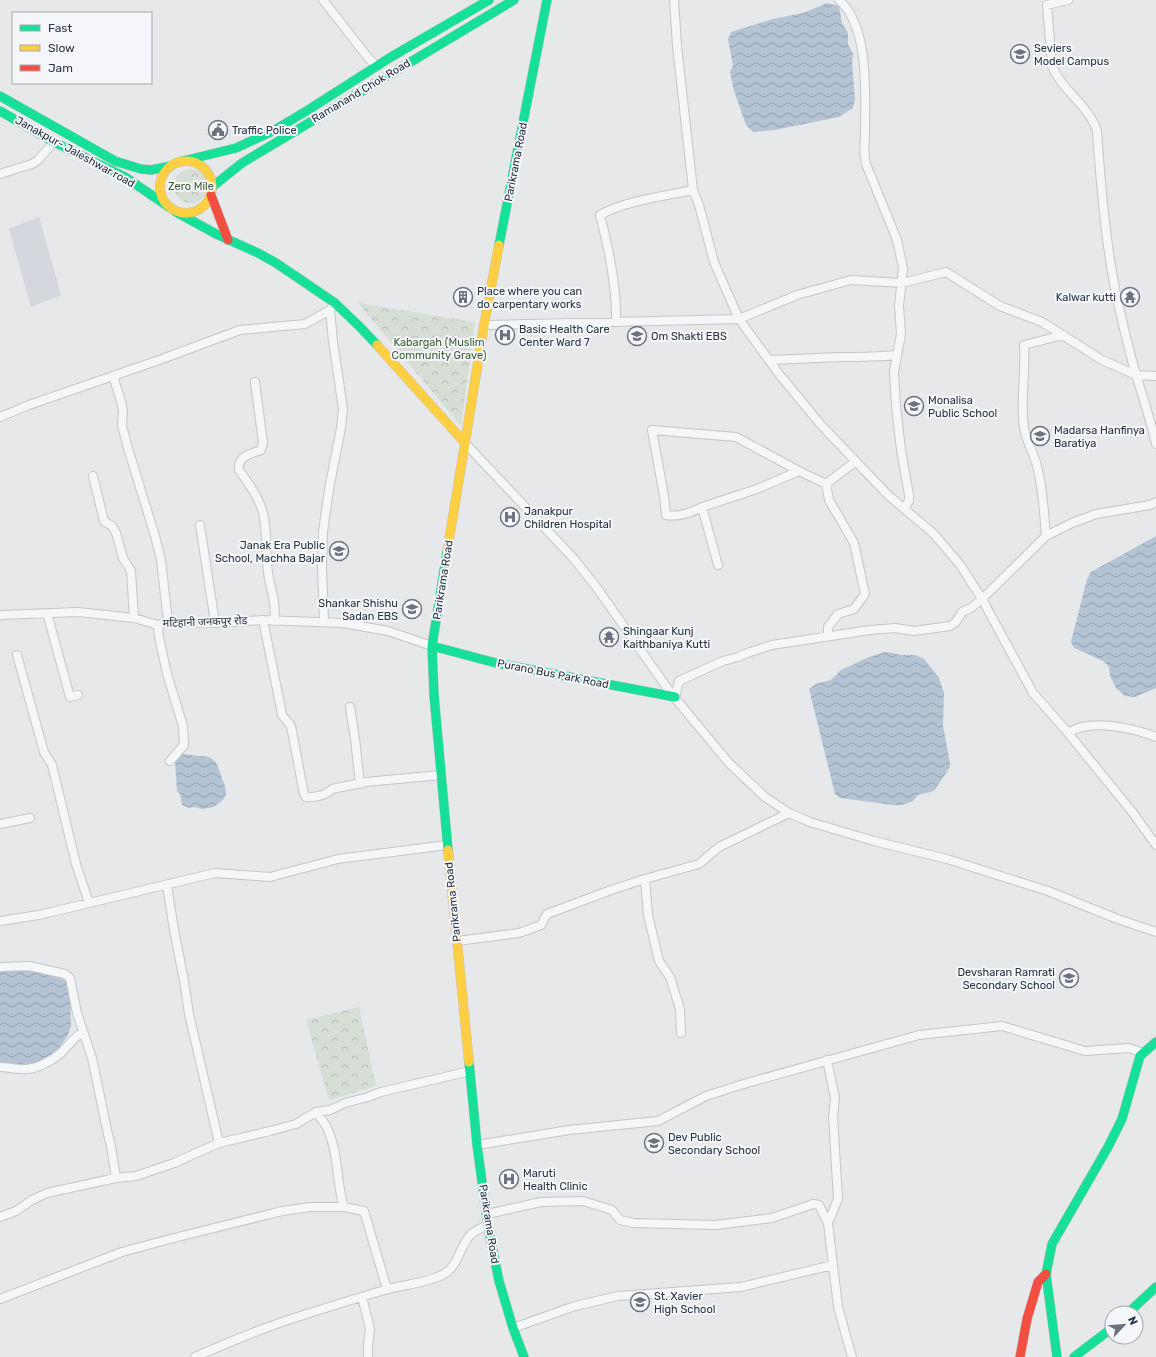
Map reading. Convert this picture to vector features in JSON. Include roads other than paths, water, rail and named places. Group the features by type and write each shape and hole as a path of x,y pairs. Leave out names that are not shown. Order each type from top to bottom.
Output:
{"main road":[{"name":"Ramanand Chok Road","path":"183,161 236,148 265,135 298,117 376,66 489,0"},
{"name":"Ramanand Chok Road","path":"212,192 234,168 252,156 514,0"},
{"name":"Parikrama Road","path":"524,1357 513,1328 499,1280 488,1226 477,1145 440,775 434,702 432,646 484,325 547,0"},
{"name":"Janakpur- Jaleshwar road","path":"0,96 115,161 140,169 151,170 171,166"},
{"name":"Janakpur- Jaleshwar road","path":"0,111 54,142 125,178 172,209 228,240 258,253 276,263 360,327 465,443"},
{"path":"212,192 207,204 195,212 186,214 172,209 162,198 160,186 163,174 171,166 183,161 193,162 203,167 209,175 212,192 228,240"},
{"name":"Purano Bus Park Road","path":"432,646 496,663 675,697"},
{"path":"1057,1357 1046,1274 1052,1244 1108,1147 1122,1119 1140,1056 1156,1042"},
{"path":"1020,1357 1027,1319 1038,1282 1046,1274"},
{"path":"1137,1305 1156,1287"},
{"path":"1074,1357 1104,1334"}],"street":[{"path":"323,0 376,66"},
{"path":"674,0 677,46 693,190 699,205 714,262 739,319 779,374 821,425 888,494 934,534 961,566 982,599 1033,694 1068,732 1133,813 1156,845"},
{"path":"839,0 848,11 857,28 862,47 865,134 863,154 897,240 903,268 899,306 901,334 894,372 901,450 909,495 909,501 904,508"},
{"path":"1068,0 1046,2 1052,66 1056,74 1090,114 1095,123 1111,265 1120,314 1156,444"},
{"path":"0,174 32,164 38,160 54,142"},
{"path":"616,322 615,291 600,215 608,211 646,200 693,190"},
{"path":"484,325 739,319 797,295 851,280 902,283 946,272 1000,306 1042,322 1102,360 1136,375 1156,376"},
{"path":"0,417 29,405 168,357 240,330 305,324 333,307"},
{"path":"324,622 322,566 323,532 343,409 333,340 333,307"},
{"path":"1046,536 1037,465 1024,428 1024,345 1063,335"},
{"path":"770,360 896,355"},
{"path":"113,376 123,411 122,425 127,445 161,560 168,622"},
{"path":"255,382 263,443 262,450 244,457 238,465 239,470 259,502 263,513 268,572 275,605 274,621"},
{"path":"799,471 757,489 695,511 673,516 666,515 652,430 736,437 826,484"},
{"path":"465,443 575,560 597,588 648,662 675,697 729,763 765,797 789,813 829,828 947,860 1048,890 1115,918 1156,932"},
{"path":"826,484 856,461"},
{"path":"92,476 104,521 112,526 116,533 123,558 131,572 134,618"},
{"path":"826,484 829,500 854,543 865,594 854,609 838,614 828,627 828,636"},
{"path":"675,697 679,681 723,661 772,645 870,630 895,628 914,631 950,626 956,622 962,612 971,608 982,599 1046,536 1072,523 1096,514 1150,505 1156,502"},
{"path":"702,508 718,565"},
{"path":"200,525 215,624"},
{"name":"मटिहानी जनकपुर रोड","path":"0,615 78,612 134,618 158,625 168,622 215,624 263,620 343,623 388,631 432,646"},
{"path":"47,613 70,697 78,695"},
{"path":"263,620 282,715 291,726 304,794 306,797 309,798 330,792 332,789 360,784 440,775"},
{"path":"158,625 167,674 183,726 184,745 170,761"},
{"path":"17,655 44,752 52,765 76,864 90,903"},
{"path":"350,707 360,784"},
{"path":"1068,732 1082,727 1104,726 1126,728 1156,737"},
{"path":"457,941 519,933 541,925 547,914 614,888 699,864 719,848 789,813"},
{"path":"0,824 30,818"},
{"path":"0,921 39,915 216,873 270,877 338,859 447,845"},
{"path":"645,879 648,915 659,961 670,977 680,1009 681,1033"},
{"path":"167,885 189,1014 219,1143"},
{"path":"0,968 29,966 65,974 70,978 74,1002 92,1058 106,1130 111,1146 116,1178"},
{"path":"477,1145 568,1130 658,1121 706,1096 827,1060 919,1035 1002,1026 1085,1051 1129,1048 1143,1052"},
{"path":"0,1067 23,1070 35,1068 48,1062 61,1053 78,1035 83,1032"},
{"path":"827,1060 835,1098 833,1117 838,1199 828,1224"},
{"path":"0,1217 16,1211 32,1200 47,1193 116,1178 136,1176 174,1163 219,1143 296,1124 316,1112 330,1110 345,1103 381,1092 470,1071"},
{"path":"316,1112 328,1129 331,1139 337,1166 340,1196 344,1207"},
{"path":"487,1214 542,1202 583,1201 612,1210 620,1220 633,1222 716,1225 772,1218 813,1204 819,1205 828,1224 838,1307 852,1357"},
{"path":"0,1299 122,1252 282,1211 310,1207 344,1207 364,1212 387,1289"},
{"path":"195,1357 271,1326 387,1289 439,1277 451,1269 468,1237 480,1228 488,1226"},
{"path":"513,1328 575,1306 618,1296 741,1287 833,1265"},
{"path":"362,1297 370,1329 368,1357"}],"water":[{"path":"827,3 839,6 842,23 848,33 848,44 853,54 852,62 855,99 853,108 839,117 775,130 753,132 746,125 734,91 730,72 733,66 728,39 731,32 773,19 803,13"},
{"path":"1156,536 1156,688 1135,697 1125,696 1116,688 1110,676 1109,667 1103,661 1074,648 1071,642 1087,579 1091,572"},
{"path":"885,652 903,655 916,655 924,659 939,678 944,693 943,726 950,767 934,791 918,795 913,801 902,805 840,798 835,794 809,689 816,684 831,680 841,670 869,657"},
{"path":"182,754 209,757 216,762 225,786 226,794 224,799 214,807 202,809 195,807 189,808 182,805 180,794 177,791 175,761"},
{"path":"31,968 53,974 66,981 70,987 71,1026 68,1035 58,1050 32,1066 0,1062 0,972"}],"place":[{"name":"Seviers Model Campus","path":"1020,54"},
{"name":"Traffic Police","path":"218,130"},
{"name":"Place where you can do carpentary works","path":"463,297"},
{"name":"Kalwar kutti","path":"1130,297"},
{"name":"Basic Health Care Center Ward 7","path":"505,335"},
{"name":"Om Shakti EBS","path":"637,336"},
{"name":"Monalisa Public School","path":"914,406"},
{"name":"Madarsa Hanfinya Baratiya","path":"1040,436"},
{"name":"Janakpur Children Hospital","path":"510,517"},
{"name":"Janak Era Public School, Machha Bajar","path":"339,551"},
{"name":"Shankar Shishu Sadan EBS","path":"412,609"},
{"name":"Shingaar Kunj Kaithbaniya Kutti","path":"609,637"},
{"name":"Devsharan Ramrati Secondary School","path":"1069,978"},
{"name":"Dev Public Secondary School","path":"654,1143"},
{"name":"Maruti Health Clinic","path":"509,1179"},
{"name":"St. Xavier High School","path":"640,1302"}],"park label":[{"name":"Zero Mile","path":"191,186"},
{"name":"Kabargah (Muslim Community Grave)","path":"439,348"}]}
